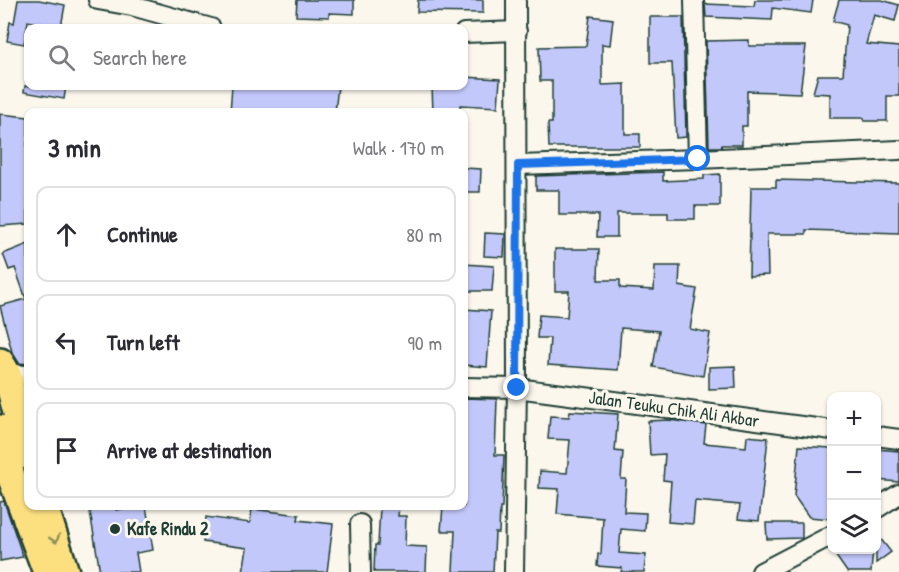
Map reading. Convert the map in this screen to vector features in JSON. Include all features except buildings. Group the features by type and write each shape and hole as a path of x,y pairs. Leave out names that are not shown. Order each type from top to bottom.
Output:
{"highway":[{"path":"9,371 24,434"},
{"path":"0,429 6,477 47,572"},
{"path":"45,510 65,572"}],"street":[{"path":"98,0 132,6 197,24"},
{"path":"514,572 518,165 516,0"},
{"path":"694,0 698,159"},
{"path":"468,33 517,31"},
{"path":"518,165 899,150"},
{"name":"Jalan Teuku Chik Ali Akbar","path":"468,387 517,388 827,429"},
{"path":"881,437 899,439"},
{"path":"881,506 899,495"},
{"path":"360,524 361,572"},
{"path":"761,572 827,537"}],"place":[{"name":"Kafe Rindu 2","path":"115,529"}],"route":[{"path":"517,388 518,165 698,159"}]}
